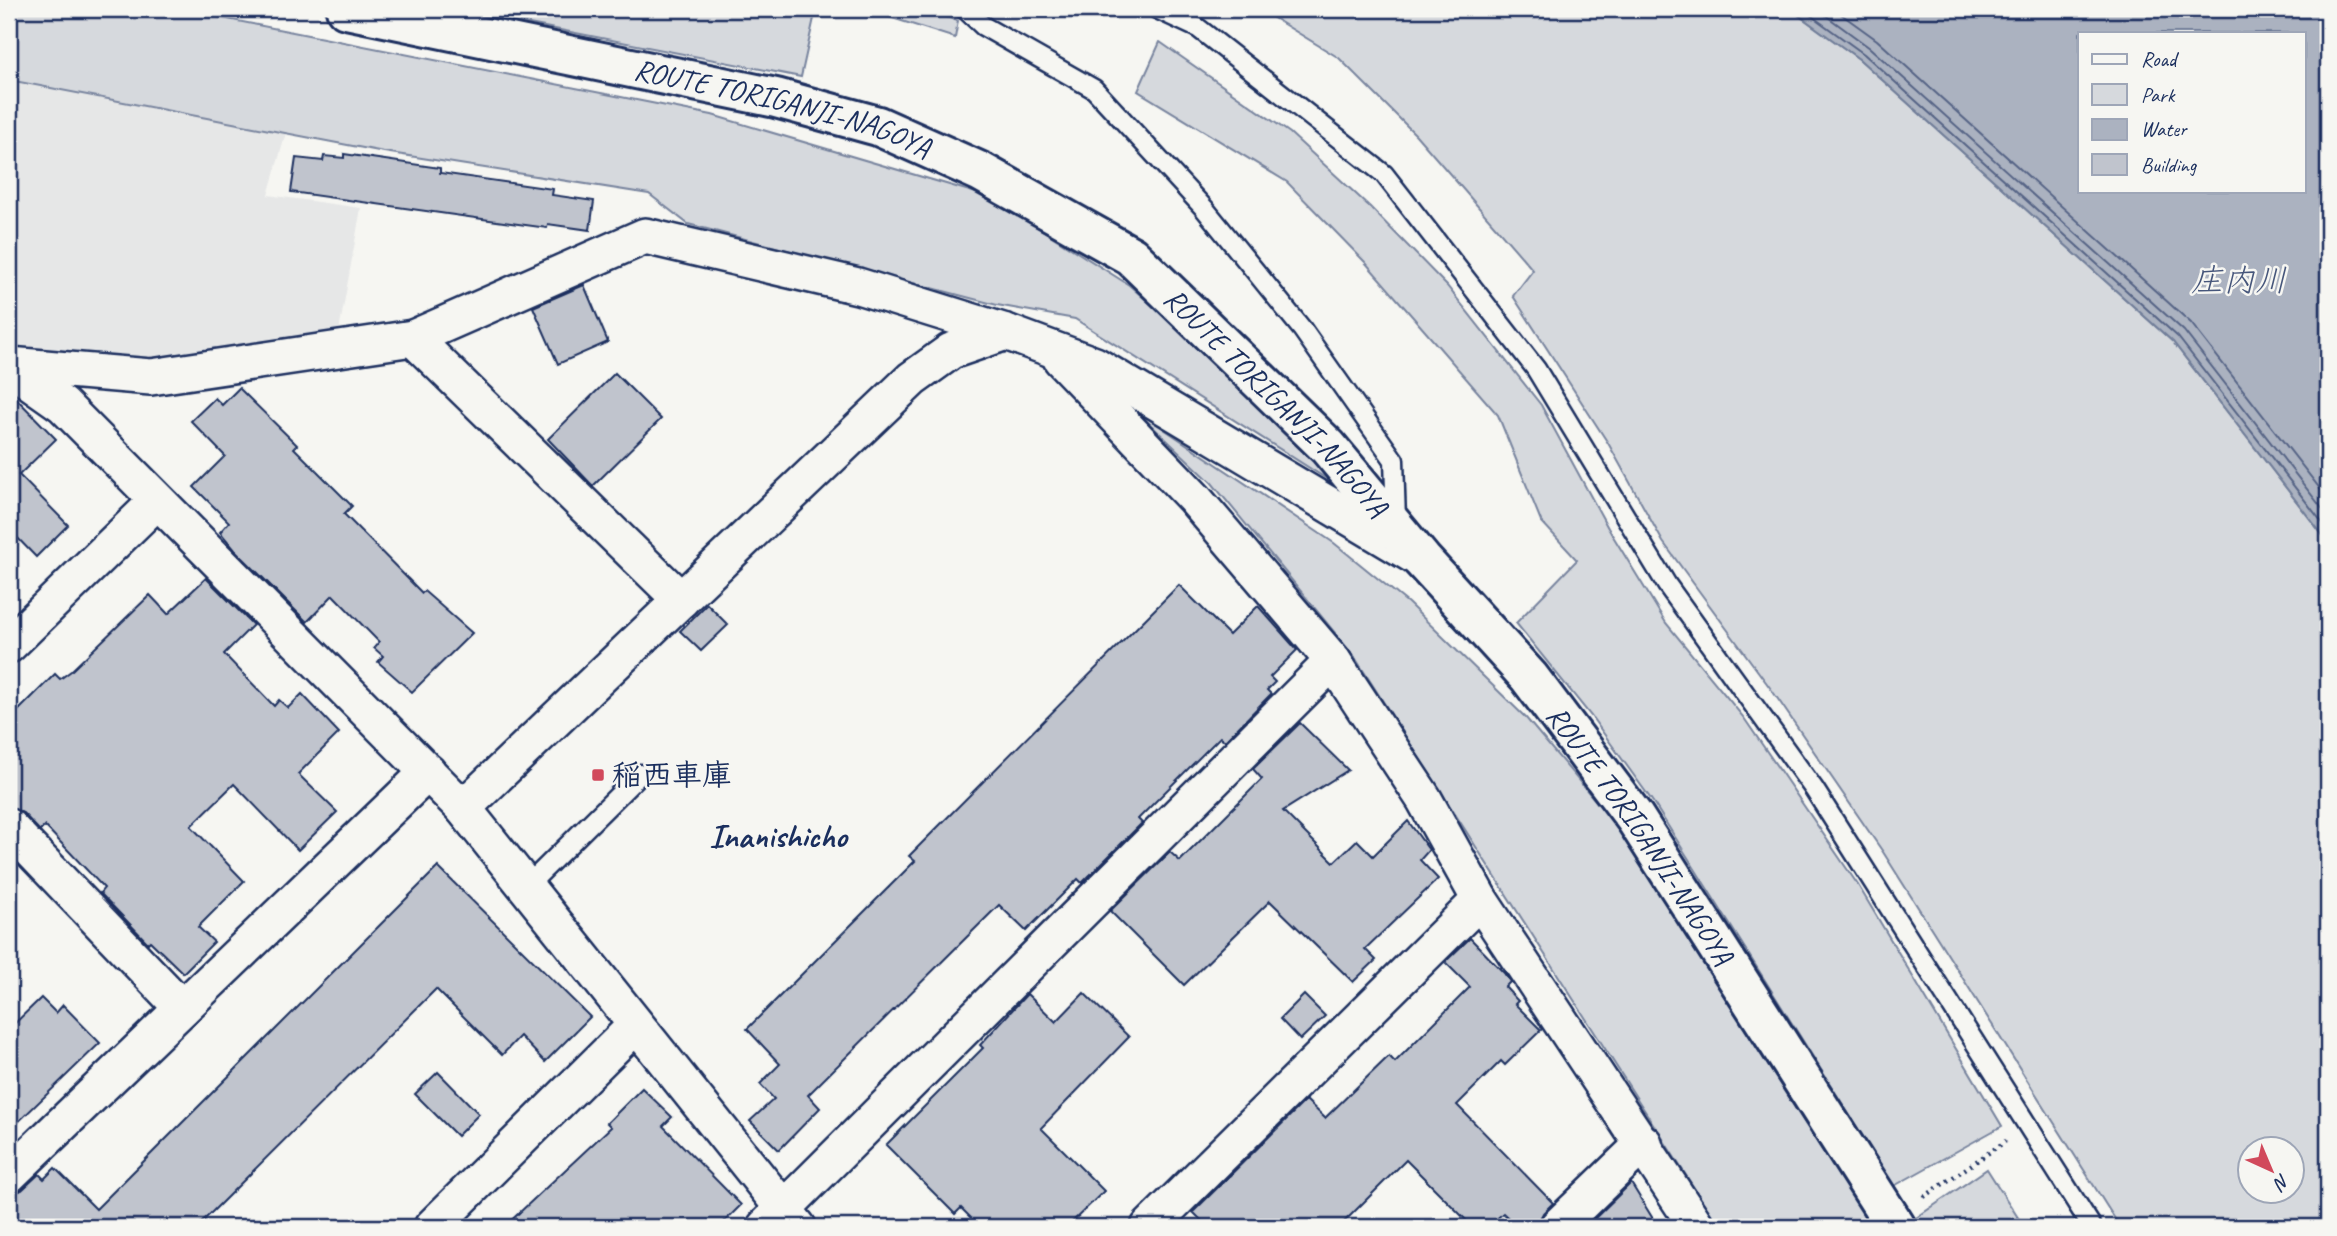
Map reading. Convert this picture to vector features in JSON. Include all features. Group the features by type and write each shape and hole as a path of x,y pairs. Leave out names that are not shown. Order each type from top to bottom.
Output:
{"main road":[{"name":"ROUTE TORIGANJI-NAGOYA","path":"346,9 776,98 878,126 981,172 1131,256 1328,447 1422,560 1529,677 1634,818 1894,1224"}],"street":[{"path":"9,366 151,377 413,338 645,236 858,286 1006,332 1095,365 1422,560"},
{"path":"463,808 912,379 951,351 1006,332"},
{"path":"413,338 681,600"},
{"path":"1054,351 1194,498 1333,661 1424,799 1480,900 1698,1227"},
{"path":"9,366 63,405 463,808 635,1026 782,1221 1333,661"},
{"path":"9,645 157,501"},
{"path":"9,1175 428,772"},
{"path":"9,827 182,1008"},
{"path":"1149,1227 1480,900"},
{"path":"432,1227 635,1026"},
{"path":"1557,1227 1644,1143"}],"lane":[{"path":"965,9 983,26 1094,89 1204,208 1302,328 1394,460 1396,530"},
{"path":"1157,9 1198,28 1384,174 1536,369 1667,585 1814,789 2092,1227"},
{"path":"526,887 640,774"}],"path":[{"path":"1894,1224 1983,1156"}],"shaded area":[{"path":"9,80 286,133 268,195 361,208 338,337 146,364 9,350"}],"green space":[{"path":"9,9 177,9 712,115 990,197 1129,285 1259,400 1341,488 1075,319 997,305 688,224 649,194 384,152 9,80"},
{"path":"452,9 816,9 801,77"},
{"path":"864,9 925,9 958,21 955,38"},
{"path":"1259,9 1790,9 1859,59 2173,342 2328,542 2328,1227 2120,1227 1883,852 1771,689 1663,542 1608,443 1513,296 1533,270 1416,135 1339,58"},
{"path":"1160,42 1290,133 1370,207 1447,286 1541,405 1608,528 1666,623 1744,718 1858,885 2002,1126 1894,1186 1653,802 1591,716 1516,623 1577,560 1541,521 1498,415 1365,262 1287,182 1138,91"},
{"path":"1134,409 1334,543 1408,603 1526,718 1611,819 1871,1227 1719,1227 1354,656 1212,483"},
{"path":"1987,1169 2024,1227 1917,1227 1913,1220"}],"water":[{"name":"庄内川","path":"1790,9 2328,9 2328,542 2173,342 1859,59"}],"building":[{"path":"344,154 440,168 440,173 553,189 552,195 594,201 590,230 548,224 547,228 291,192 296,158 323,161 324,156 344,158"},
{"path":"584,285 608,342 558,364 533,307"},
{"path":"615,373 661,419 593,486 548,439"},
{"path":"239,388 297,445 294,448 352,506 344,514 422,593 424,591 472,633 412,692 378,662 383,656 374,648 379,642 333,595 307,622 235,550 220,532 229,522 194,487 225,456 191,421 215,398 222,405"},
{"path":"9,391 56,439 19,475 68,525 36,557 9,529"},
{"path":"206,578 253,625 224,654 274,706 279,700 288,708 302,694 339,733 298,774 337,812 298,850 234,784 191,826 244,881 198,927 214,942 183,973 150,941 148,943 100,893 104,888 45,826 40,831 23,813 9,807 9,720 55,674 60,679 71,671 150,595 168,614"},
{"path":"1179,585 1229,635 1258,606 1297,650 1270,677 1275,682 1267,690 1271,694 1225,741 1220,737 1138,819 1142,823 1082,883 1078,879 1026,931 999,905 808,1095 820,1108 779,1150 750,1121 774,1099 760,1084 780,1064 747,1029 915,861 909,856"},
{"path":"707,604 728,625 701,651 680,631"},
{"path":"1300,723 1348,770 1283,811 1334,862 1357,840 1373,856 1408,821 1429,850 1420,860 1438,879 1365,949 1376,960 1353,982 1270,901 1184,985 1110,911 1170,852 1180,861 1262,779 1253,769"},
{"path":"438,867 590,1017 545,1062 520,1036 502,1055 436,989 197,1227 9,1227 9,1195 22,1190 39,1174 44,1179 55,1168 96,1209"},
{"path":"1470,938 1504,973 1510,982 1505,987 1518,1001 1515,1004 1541,1030 1505,1065 1501,1061 1457,1105 1553,1203 1543,1213 1537,1227 1518,1227 1503,1213 1488,1227 1473,1227 1406,1160 1339,1227 1208,1227 1193,1212 1306,1100 1325,1118 1389,1056 1395,1062 1470,987 1445,962"},
{"path":"1084,993 1129,1037 1041,1128 1104,1191 1067,1227 980,1227 961,1208 955,1214 886,1145 983,1048 980,1045 1027,994 1056,1022"},
{"path":"1304,995 1325,1016 1300,1040 1280,1019"},
{"path":"41,998 56,1013 63,1005 100,1043 9,1131 9,1029"},
{"path":"438,1072 479,1114 457,1136 415,1094"},
{"path":"642,1088 672,1117 663,1126 741,1205 719,1227 504,1227 611,1127 607,1123"},
{"path":"1631,1183 1658,1227 1586,1227 1588,1225"}],"place":[{"name":"稲西車庫","path":"598,775"}],"district":[{"name":"Inanishicho","path":"778,836"}]}
